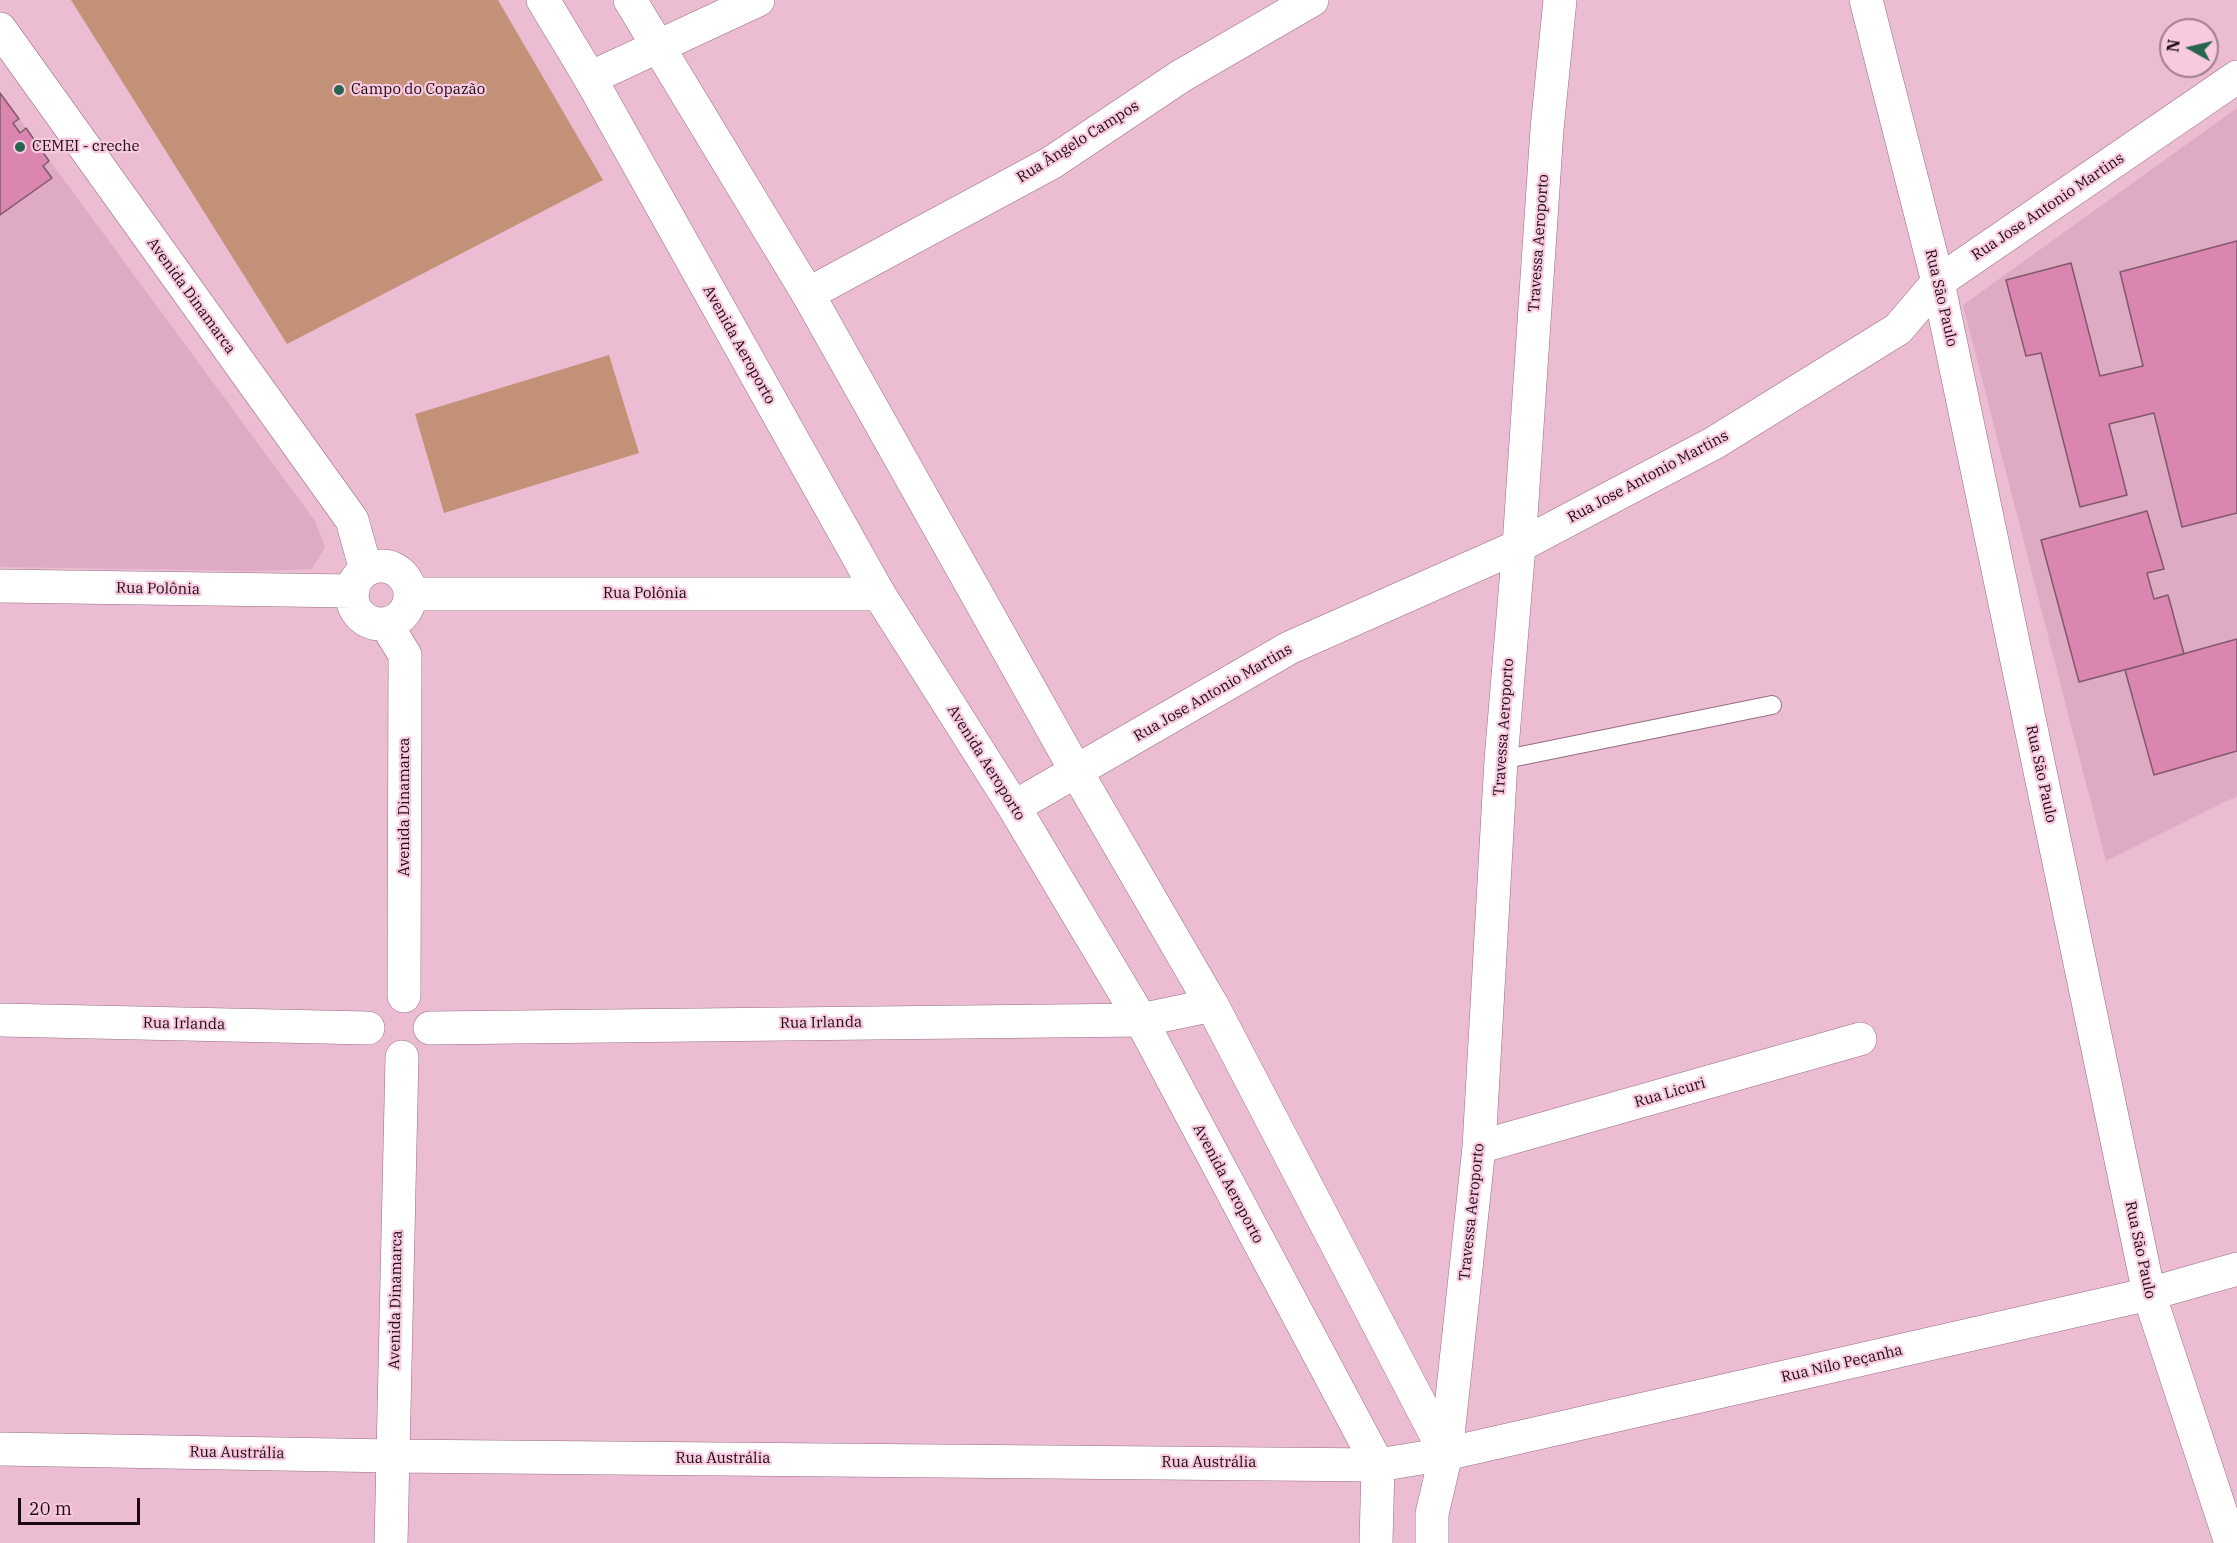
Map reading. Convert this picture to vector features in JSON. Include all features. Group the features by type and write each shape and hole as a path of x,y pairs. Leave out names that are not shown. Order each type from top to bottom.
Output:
{"street":[{"name":"Avenida Aeroporto","path":"543,0 590,78 879,594 1014,807 1141,1020 1378,1465 1376,1543"},
{"path":"630,0 808,294 1076,771 1212,1005 1446,1454 1432,1514 1432,1543"},
{"path":"590,78 758,0"},
{"name":"Rua Ângelo Campos","path":"808,294 1050,163 1181,76 1312,0"},
{"name":"Travessa Aeroporto","path":"1446,1454 1479,1147 1501,760 1519,546 1547,129 1560,0"},
{"name":"Rua São Paulo","path":"1866,0 1938,282 2149,1294 2231,1543"},
{"name":"Avenida Dinamarca","path":"0,29 352,520 359,581"},
{"name":"Rua Jose Antonio Martins","path":"1014,807 1289,648 1519,546 1714,443 1898,329 1938,282 2237,77"},
{"path":"380,566 395,569 406,579 410,594 407,609 397,620 386,624 368,621 357,611 359,581 380,566"},
{"name":"Rua Polônia","path":"0,586 359,581"},
{"name":"Rua Polônia","path":"410,594 879,594"},
{"name":"Avenida Dinamarca","path":"386,624 405,655 405,996"},
{"path":"391,996 405,996 415,999 423,1007 429,1016 430,1028 428,1038 421,1047 402,1057 390,1056 379,1050 371,1040 368,1028 370,1014 379,1002 391,996"},
{"name":"Rua Irlanda","path":"430,1028 1141,1020 1212,1005"},
{"name":"Rua Irlanda","path":"0,1020 368,1028"},
{"name":"Rua Licuri","path":"1479,1147 1860,1039"},
{"name":"Avenida Dinamarca","path":"391,1543 402,1057"},
{"name":"Rua Nilo Peçanha","path":"1446,1454 2149,1294 2237,1269"},
{"name":"Rua Austrália","path":"0,1449 392,1456 1378,1465 1446,1454"}],"lane":[{"path":"1501,760 1772,705"}],"shaded area":[{"name":"Campo do Copazão","path":"71,0 498,0 603,180 287,344"},
{"path":"0,93 315,521 325,547 312,569 257,571 0,567"},
{"path":"2237,108 2237,796 2106,861 1963,305"},
{"path":"609,355 639,453 444,513 415,414"}],"building":[{"name":"CEMEI - creche","path":"0,93 19,119 13,123 20,133 26,128 49,161 43,166 52,178 0,215"},
{"path":"2237,241 2237,513 2182,527 2154,413 2109,424 2127,495 2080,507 2041,353 2026,356 2006,280 2071,263 2100,376 2143,366 2120,272"},
{"path":"2147,511 2164,569 2147,573 2154,599 2168,595 2184,654 2079,682 2041,540"},
{"path":"2237,639 2237,751 2154,775 2125,670"}],"place":[{"name":"Campo do Copazão","path":"339,90"},
{"name":"CEMEI - creche","path":"20,147"}]}
